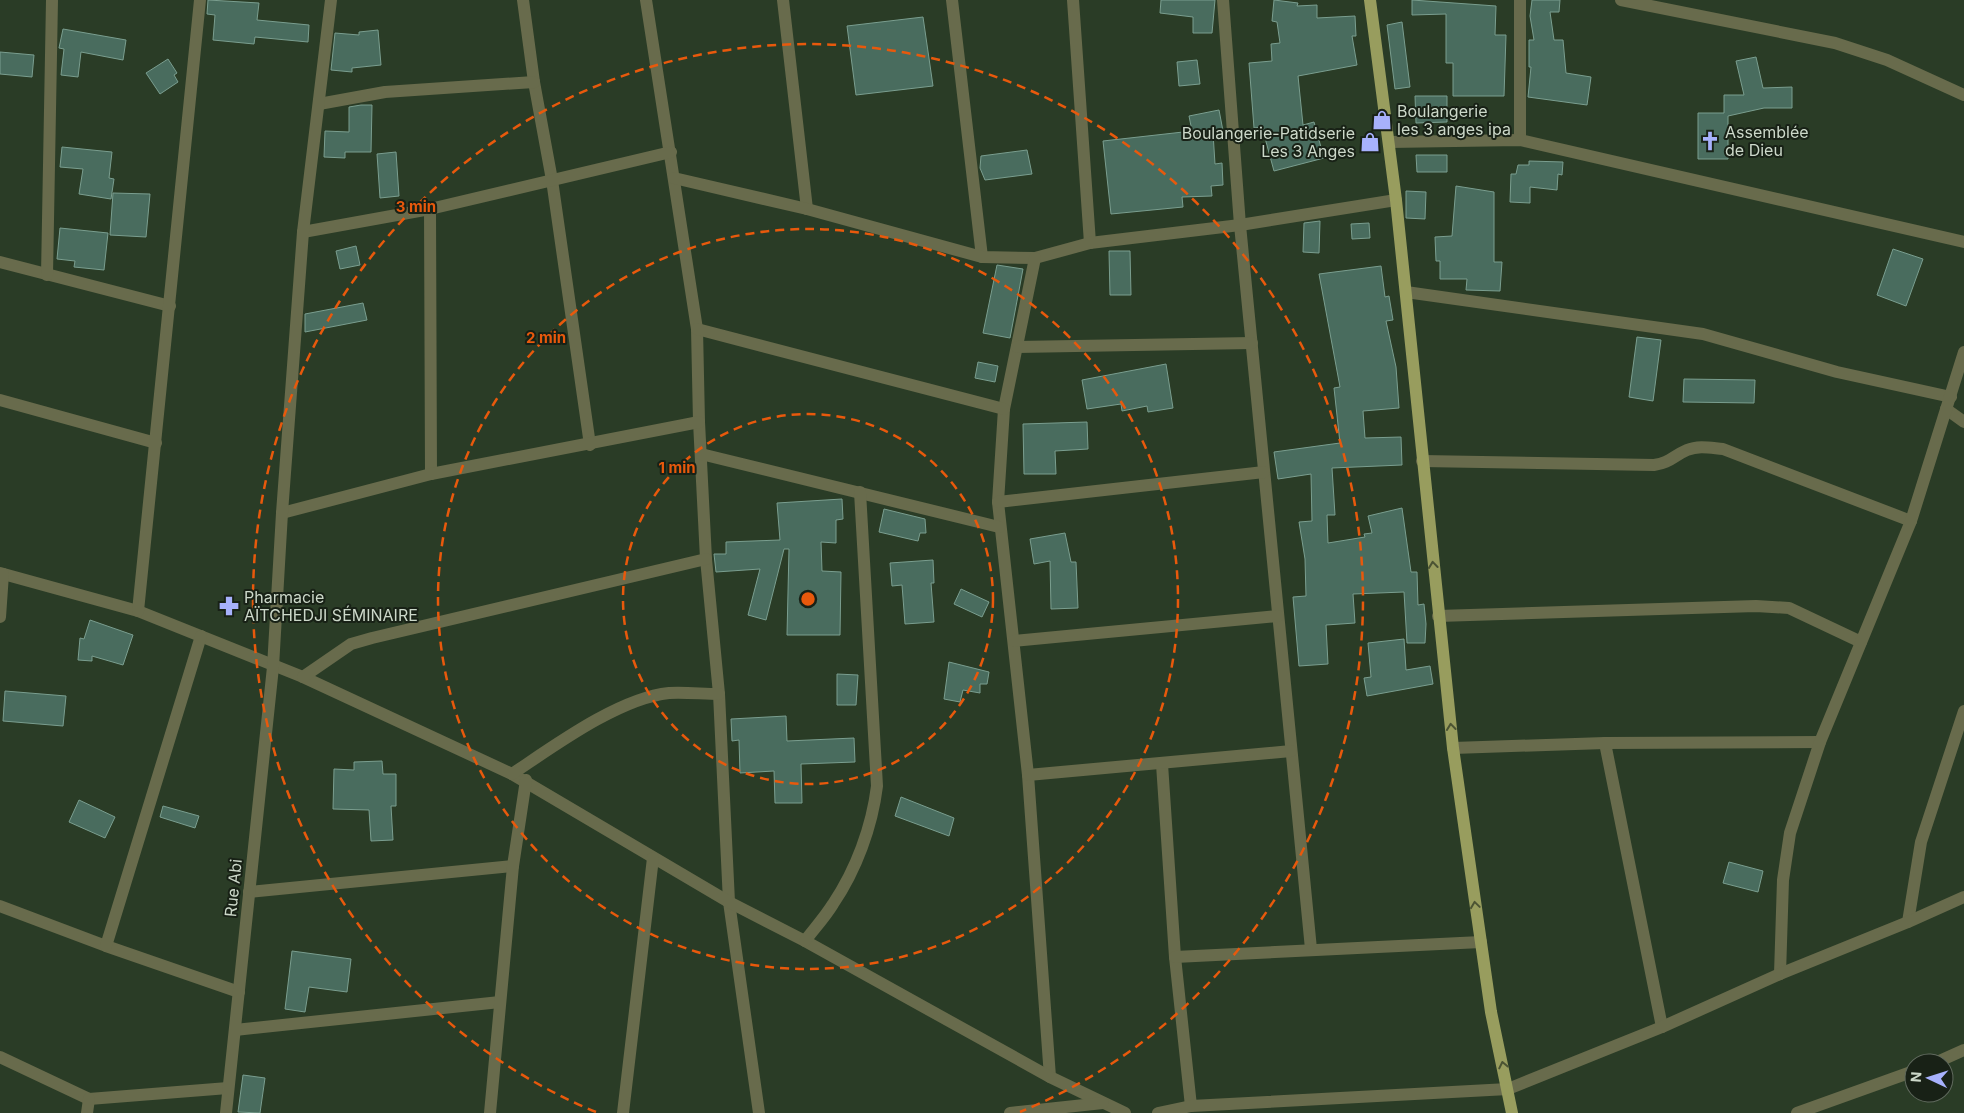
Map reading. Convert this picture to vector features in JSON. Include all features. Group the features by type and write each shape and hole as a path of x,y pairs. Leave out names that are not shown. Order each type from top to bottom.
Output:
{"main road":[{"path":"1370,0 1390,142 1453,748 1491,1012 1512,1113"}],"street":[{"path":"47,274 52,0"},
{"path":"138,611 200,0"},
{"name":"Rue Abi","path":"226,1113 273,667 282,513 303,232 331,0"},
{"path":"523,0 534,82 552,180 590,445"},
{"path":"646,0 697,329 699,422 706,559 719,694 729,902 759,1113"},
{"path":"783,0 807,209"},
{"path":"952,0 982,257"},
{"path":"1073,0 1090,243"},
{"path":"1223,0 1240,225 1311,949"},
{"path":"1520,0 1520,140"},
{"path":"1621,0 1834,43 1887,60 1964,95"},
{"path":"318,104 385,92 534,82"},
{"path":"1390,142 1520,140 1964,242"},
{"path":"303,232 430,209 671,152"},
{"path":"674,178 807,209 982,257 1035,258 1090,243 1240,225 1396,200"},
{"path":"430,209 431,474"},
{"path":"1035,258 1004,409 998,502 999,526 1028,775 1050,1078"},
{"path":"0,262 170,306"},
{"path":"1406,292 1703,334 1837,372 1951,397"},
{"path":"697,329 1004,409"},
{"path":"1017,348 1252,343"},
{"path":"1780,974 1783,880 1790,833 1820,742 1911,520 1964,352"},
{"path":"0,400 156,443"},
{"path":"1946,409 1964,422"},
{"path":"282,513 431,474 590,445 699,422"},
{"path":"1422,461 1654,465 1665,464 1686,451 1702,447 1723,450 1911,520"},
{"path":"701,454 999,526"},
{"path":"998,502 1264,472"},
{"path":"805,941 834,904 851,869 869,828 878,786 860,492"},
{"path":"303,677 344,648 365,640 706,559"},
{"path":"0,618 1,574 138,611 273,667 303,677 526,780 729,902 805,941 1050,1078 1125,1113"},
{"path":"1438,616 1756,606 1789,608 1861,642"},
{"path":"1014,642 1278,616"},
{"path":"106,946 201,636"},
{"path":"512,774 591,724 633,703 668,693 719,694"},
{"path":"1908,922 1921,842 1964,711"},
{"path":"1453,748 1605,743 1820,742"},
{"path":"1605,743 1662,1027"},
{"path":"1028,775 1292,751"},
{"path":"1162,764 1175,957 1191,1106"},
{"path":"490,1113 513,866 526,780"},
{"path":"623,1113 653,858"},
{"path":"248,892 513,866"},
{"path":"1158,1113 1191,1106 1508,1089 1662,1027 1780,974 1964,897"},
{"path":"0,906 106,946 239,992"},
{"path":"1175,957 1481,942"},
{"path":"235,1030 500,1002"},
{"path":"0,1057 89,1099 228,1088"},
{"path":"1797,1113 1904,1075"},
{"path":"87,1113 89,1099"},
{"path":"1010,1113 1103,1103"}],"building":[{"path":"208,0 259,3 257,20 309,25 308,42 255,37 254,44 213,40 215,15 207,14"},
{"path":"1161,0 1215,0 1212,33 1193,33 1193,17 1160,13"},
{"path":"1274,0 1298,3 1297,6 1317,5 1317,18 1355,16 1356,36 1352,36 1357,65 1298,76 1303,125 1314,122 1324,158 1274,171 1262,127 1254,128 1249,63 1272,61 1271,44 1280,43 1277,22 1272,21"},
{"path":"1412,0 1496,6 1495,35 1506,35 1504,96 1453,96 1453,63 1446,63 1446,14 1412,15"},
{"path":"1532,0 1560,0 1559,12 1550,12 1554,40 1563,40 1566,73 1591,77 1587,105 1528,97 1531,67 1529,67 1529,40 1534,40 1530,16"},
{"path":"923,17 933,86 856,95 847,26"},
{"path":"1402,22 1410,87 1395,89 1387,25"},
{"path":"63,29 126,40 123,60 81,52 78,77 61,75 64,49 59,48"},
{"path":"378,30 381,65 352,68 352,72 331,70 335,33 359,35 359,32"},
{"path":"0,52 34,55 32,77 0,74"},
{"path":"1756,57 1763,88 1792,87 1792,108 1764,108 1728,116 1728,159 1698,159 1698,113 1724,113 1724,95 1744,95 1736,61"},
{"path":"168,59 177,73 174,75 178,82 160,94 146,73"},
{"path":"1197,60 1200,84 1179,86 1177,62"},
{"path":"1415,96 1447,96 1447,122 1416,123"},
{"path":"372,105 371,152 345,152 345,158 324,157 325,131 349,132 349,107"},
{"path":"1219,110 1223,131 1213,133 1215,164 1222,163 1223,185 1211,186 1212,196 1182,197 1183,207 1111,214 1103,141 1192,131 1189,116"},
{"path":"62,147 112,152 109,178 114,179 111,199 79,194 83,169 60,167"},
{"path":"1027,150 1032,174 985,180 980,168 981,156"},
{"path":"396,152 399,196 380,198 377,154"},
{"path":"1416,155 1447,155 1447,172 1417,172"},
{"path":"1529,161 1563,162 1562,175 1558,174 1557,190 1530,187 1530,203 1510,202 1511,174 1516,174 1518,165 1529,165"},
{"path":"1456,186 1494,192 1494,262 1502,262 1500,291 1466,290 1467,279 1440,279 1440,261 1436,261 1435,237 1452,236"},
{"path":"1406,191 1426,192 1425,219 1406,218"},
{"path":"113,193 150,194 146,237 110,235"},
{"path":"1320,221 1319,253 1303,252 1304,223"},
{"path":"1369,223 1370,238 1352,239 1351,224"},
{"path":"60,228 108,233 104,270 74,267 75,261 57,259"},
{"path":"356,246 360,265 340,269 336,251"},
{"path":"1893,249 1923,259 1906,306 1877,295"},
{"path":"1109,251 1130,251 1131,295 1110,295"},
{"path":"997,265 1023,269 1010,338 983,333"},
{"path":"1381,266 1385,297 1389,296 1393,320 1386,321 1396,367 1399,408 1363,411 1365,438 1401,437 1402,465 1332,468 1335,515 1327,515 1328,543 1365,537 1364,534 1372,533 1368,516 1402,508 1411,572 1417,572 1418,605 1424,604 1425,643 1407,643 1404,592 1353,594 1355,623 1326,625 1328,664 1299,666 1293,597 1306,596 1305,559 1299,522 1312,521 1311,474 1278,479 1274,452 1340,443 1334,388 1340,387 1319,274"},
{"path":"363,303 367,320 305,332 305,314"},
{"path":"1637,337 1661,340 1653,401 1629,397"},
{"path":"978,362 998,366 995,382 975,378"},
{"path":"1166,364 1173,408 1148,412 1147,406 1122,411 1121,404 1087,409 1082,380"},
{"path":"1684,379 1755,380 1754,403 1683,402"},
{"path":"1087,422 1088,449 1055,451 1056,474 1024,474 1023,424"},
{"path":"842,499 843,519 836,520 836,543 821,542 822,571 841,572 840,635 787,635 789,549 784,549 766,620 748,615 760,569 716,572 714,554 726,554 726,542 780,540 777,503"},
{"path":"884,509 925,519 926,533 920,533 918,541 879,532"},
{"path":"1065,533 1071,562 1076,562 1078,608 1051,609 1050,561 1034,564 1030,539"},
{"path":"933,560 934,583 931,583 934,622 905,624 902,585 892,586 890,563"},
{"path":"961,589 989,602 982,617 954,604"},
{"path":"90,620 133,635 123,665 92,656 92,661 78,660 80,638 84,639"},
{"path":"1404,639 1406,670 1430,666 1433,684 1367,696 1364,678 1371,677 1368,643"},
{"path":"949,662 989,672 987,684 980,684 980,693 963,690 960,702 944,699"},
{"path":"837,674 858,675 856,705 837,705"},
{"path":"5,691 66,696 63,726 3,721"},
{"path":"786,716 787,741 854,738 855,762 801,764 802,803 775,803 774,771 740,773 739,740 732,741 731,719"},
{"path":"382,761 383,774 396,774 396,806 391,806 393,840 371,841 369,810 333,809 334,769 354,770 354,762"},
{"path":"901,797 954,818 949,836 895,816"},
{"path":"79,800 115,817 105,838 69,822"},
{"path":"163,806 199,816 195,828 160,817"},
{"path":"1729,862 1763,871 1758,892 1723,883"},
{"path":"292,951 351,959 347,992 309,987 305,1012 285,1009"},
{"path":"243,1075 265,1078 260,1113 238,1112"}],"place":[{"name":"Boulangerie les 3 anges ipa","path":"1382,120"},
{"name":"Assemblée de Dieu","path":"1710,141"},
{"name":"Boulangerie-Patidserie Les 3 Anges","path":"1370,142"},
{"name":"Pharmacie AÏTCHEDJI SÉMINAIRE","path":"229,606"}]}
